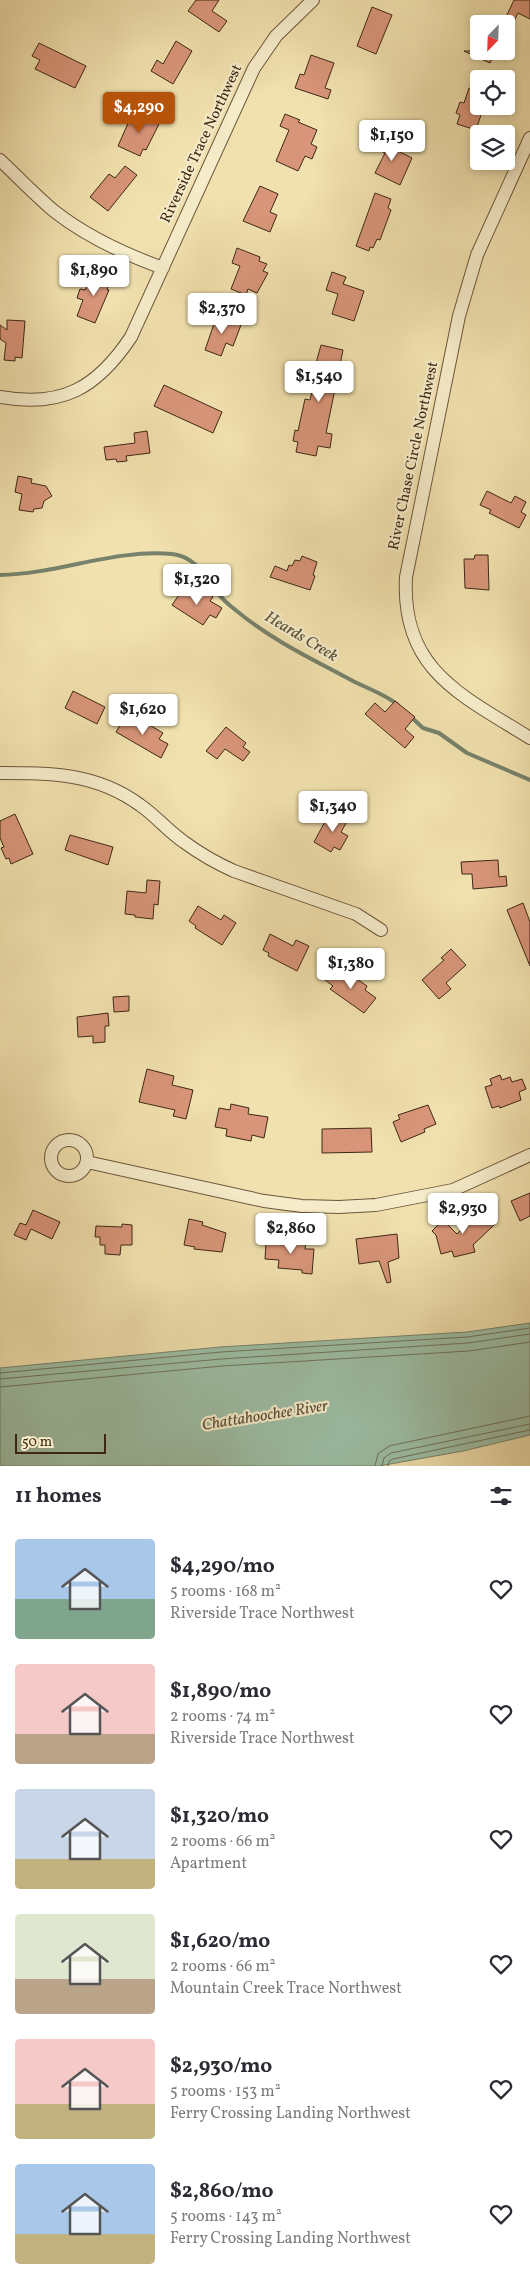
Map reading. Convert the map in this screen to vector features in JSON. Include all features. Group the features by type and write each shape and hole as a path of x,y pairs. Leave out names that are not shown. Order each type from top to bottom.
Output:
{"street":[{"name":"Riverside Trace Northwest","path":"0,397 22,401 52,398 70,393 101,375 115,361 132,337 254,68 276,36 313,0"},
{"name":"River Chase Circle Northwest","path":"530,138 478,255 459,316 406,577 405,594 411,632 419,650 435,672 457,693 530,738"},
{"path":"0,160 53,210 86,233 126,255 163,268"},
{"path":"0,772 54,773 100,783 139,804 182,841 215,862 234,871 356,914 381,930"},
{"path":"87,1162 264,1201 302,1206 339,1207 376,1205 453,1190 530,1155"}],"water":[{"name":"Chattahoochee River","path":"530,1323 530,1435 463,1451 379,1466 0,1466 0,1368 220,1347 467,1332"}],"building":[{"path":"196,0 219,0 212,11 227,21 219,32 188,11"},
{"path":"514,0 530,0 530,19 518,13 515,19 515,15 507,15"},
{"path":"372,7 392,15 376,54 357,46"},
{"path":"176,41 192,51 173,84 151,71 157,60 163,64"},
{"path":"39,43 86,66 75,88 35,69 40,60 32,56"},
{"path":"311,55 334,63 325,88 331,90 328,99 295,88 300,74 304,75"},
{"path":"470,88 470,115 481,115 478,125 470,125 470,128 457,124 460,115 456,113 460,102 464,103"},
{"path":"137,112 160,122 146,150 143,149 140,156 118,146 129,121 132,122"},
{"path":"285,114 317,130 311,144 317,147 312,159 305,156 298,171 276,161 289,130 280,126"},
{"path":"380,136 393,141 390,147 412,158 400,185 375,173 385,153 375,148"},
{"path":"125,166 137,175 108,211 90,197 109,174 115,178"},
{"path":"260,186 278,194 270,212 277,215 270,232 243,221"},
{"path":"375,193 391,199 388,208 391,210 380,240 377,239 373,248 370,247 369,251 356,246"},
{"path":"237,248 260,257 259,261 267,264 263,271 268,273 257,293 248,289 246,295 231,289 240,266 232,263"},
{"path":"94,272 111,278 107,290 109,290 95,323 77,316 83,300 77,298 80,289 85,290"},
{"path":"332,272 346,277 343,284 364,291 354,321 332,314 338,294 326,290"},
{"path":"217,315 241,325 233,346 226,343 221,356 205,350"},
{"path":"7,320 25,321 22,358 15,357 15,361 4,360 6,343 0,339 0,325 7,330"},
{"path":"321,345 343,350 326,433 332,434 330,448 318,446 316,456 296,452 298,442 293,441 295,430 298,431 305,399 310,400 316,374 311,373 313,363 316,363"},
{"path":"164,385 222,412 213,433 154,406"},
{"path":"147,431 150,453 126,456 127,461 106,460 104,447 135,443 134,433"},
{"path":"18,476 32,479 31,483 46,486 52,496 44,501 42,508 34,509 33,512 19,510 22,494 15,492"},
{"path":"487,491 511,503 515,496 526,502 521,512 526,515 519,528 489,513 491,510 480,505"},
{"path":"475,555 488,555 489,590 465,588 464,559 474,559"},
{"path":"302,556 317,562 310,590 270,577 275,566 287,571 289,565 292,566 295,560 300,561"},
{"path":"183,589 199,599 204,591 213,597 210,601 222,608 216,618 210,615 203,625 172,605"},
{"path":"73,691 105,707 97,724 65,708"},
{"path":"395,701 415,717 405,729 414,737 405,748 365,714 375,703 385,712"},
{"path":"125,717 140,726 143,721 163,733 159,739 168,744 161,758 116,732"},
{"path":"226,727 246,743 243,747 250,752 243,761 225,749 217,759 206,751"},
{"path":"337,811 349,818 341,832 348,836 340,850 334,847 331,852 314,842 327,818 332,821"},
{"path":"15,814 33,854 11,864 9,858 6,859 1,848 4,847 0,838 0,821"},
{"path":"70,835 113,847 108,865 65,850"},
{"path":"498,860 499,877 506,876 507,886 473,889 472,874 462,874 461,862"},
{"path":"147,880 160,881 158,905 154,904 153,919 125,914 127,891 146,893"},
{"path":"523,903 530,922 530,966 507,910"},
{"path":"198,906 221,920 224,915 236,923 222,945 195,928 196,926 189,921"},
{"path":"270,934 293,946 296,940 309,946 297,971 268,956 269,953 263,950"},
{"path":"451,949 466,965 446,983 451,989 439,999 422,980 444,960 441,958"},
{"path":"334,968 346,976 348,973 367,986 365,990 376,998 364,1013 330,989 333,986 325,980"},
{"path":"129,996 129,1011 114,1012 113,997"},
{"path":"108,1013 109,1026 105,1026 105,1042 93,1043 93,1036 78,1037 77,1017"},
{"path":"147,1069 174,1076 172,1085 193,1090 186,1119 173,1116 175,1110 139,1102"},
{"path":"500,1075 502,1080 510,1077 512,1082 522,1079 526,1089 519,1092 521,1100 500,1108 499,1106 492,1108 485,1087 492,1085 490,1079"},
{"path":"231,1104 249,1108 248,1114 268,1117 264,1138 252,1135 251,1141 226,1136 227,1129 215,1127 219,1108 230,1110"},
{"path":"428,1105 436,1124 424,1129 425,1132 401,1142 393,1122 400,1119 398,1115"},
{"path":"371,1128 372,1152 322,1153 322,1129"},
{"path":"530,1193 530,1216 520,1221 511,1201"},
{"path":"33,1210 60,1222 52,1239 31,1229 26,1240 14,1235 20,1223 26,1225"},
{"path":"480,1210 495,1224 473,1245 475,1252 454,1257 452,1251 441,1254 436,1235 432,1231 443,1220 457,1234"},
{"path":"189,1219 203,1222 202,1225 226,1233 222,1252 194,1249 195,1247 184,1245"},
{"path":"122,1224 132,1225 132,1245 121,1245 120,1255 105,1254 105,1245 100,1245 100,1237 95,1237 96,1226 122,1227"},
{"path":"397,1234 399,1258 388,1262 391,1282 387,1283 379,1261 359,1264 356,1239"},
{"path":"280,1238 306,1240 305,1249 314,1249 312,1274 302,1273 302,1270 278,1268 279,1260 265,1259 266,1243 280,1244"}],"waterway":[{"name":"Heards Creek","path":"0,575 43,571 128,555 150,553 179,555 197,566 219,595 251,622 307,657 381,694 398,705"},
{"name":"Heards Creek","path":"410,716 423,728 439,733 467,753 530,780"}]}
